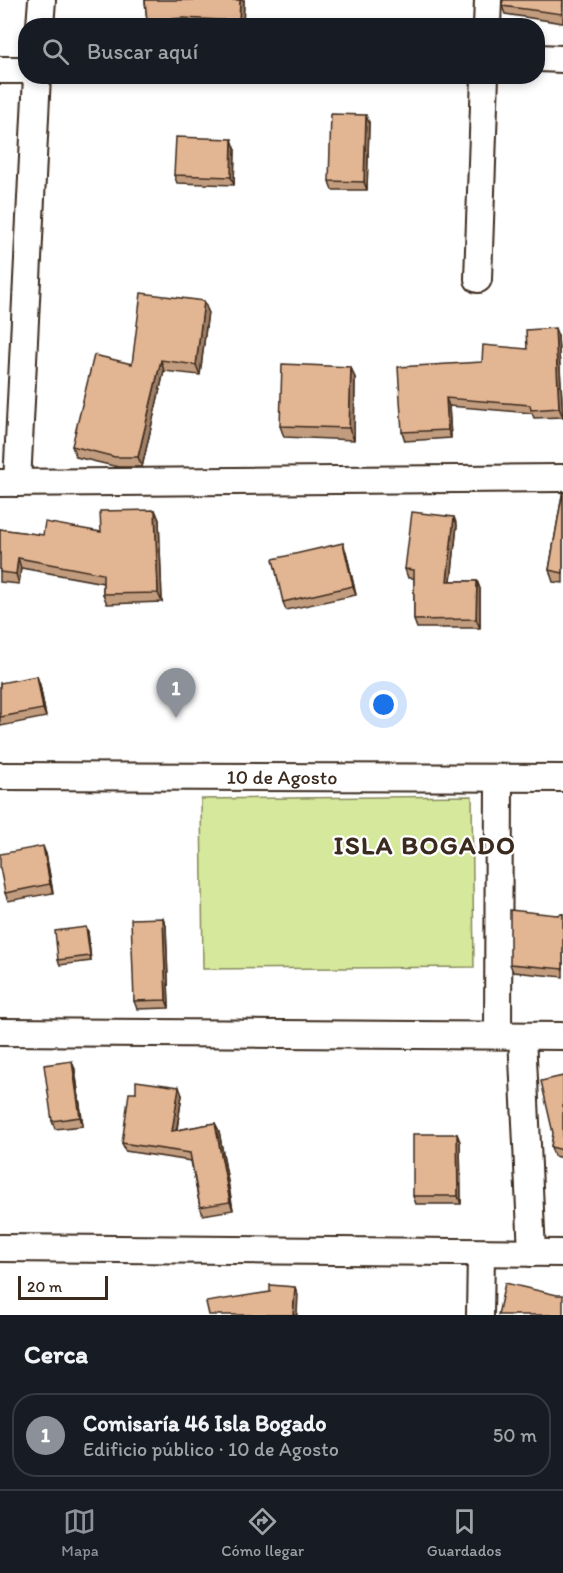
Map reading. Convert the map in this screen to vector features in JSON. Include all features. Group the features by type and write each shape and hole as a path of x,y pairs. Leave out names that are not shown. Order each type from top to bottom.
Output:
{"street":[{"path":"41,18 42,0"},
{"path":"487,18 488,0"},
{"path":"545,58 563,59"},
{"path":"0,70 18,70"},
{"path":"36,84 8,483 563,478"},
{"path":"478,279 485,84"},
{"name":"10 de Agosto","path":"0,776 563,778"},
{"path":"499,779 510,1036 532,1253"},
{"path":"0,1032 563,1036"},
{"path":"0,1248 563,1253"},
{"path":"480,1315 481,1254"}],"green space":[{"path":"472,796 474,967 203,969 201,799"}],"building":[{"path":"145,0 240,0 239,18 147,18"},
{"path":"503,0 563,0 562,14 502,6"},
{"path":"331,114 366,115 364,182 329,181"},
{"path":"176,137 232,139 231,177 174,175"},
{"path":"141,293 204,301 196,365 161,360 138,457 115,457 72,446 94,355 132,364"},
{"path":"555,328 559,408 531,410 530,405 446,398 448,430 402,432 398,367 482,362 483,345 527,349 526,330"},
{"path":"282,364 351,367 349,428 280,426"},
{"path":"563,490 563,573 549,570"},
{"path":"155,510 158,593 103,594 103,574 18,558 16,574 0,572 0,529 43,535 45,522 101,532 100,511"},
{"path":"412,512 454,517 447,581 477,581 476,619 414,620 414,570 405,569"},
{"path":"343,543 353,586 283,602 273,559"},
{"path":"37,676 43,709 0,717 0,683"},
{"path":"43,846 50,884 5,893 0,854"},
{"path":"510,910 563,914 563,969 510,964"},
{"path":"163,918 166,1000 134,1001 131,919"},
{"path":"86,927 90,956 58,960 55,931"},
{"path":"72,1061 80,1117 52,1121 44,1065"},
{"path":"563,1076 563,1150 551,1147 553,1133 541,1081"},
{"path":"136,1081 179,1087 172,1131 215,1123 230,1202 200,1207 190,1153 122,1143 129,1093 136,1093"},
{"path":"413,1134 457,1134 458,1196 413,1196"},
{"path":"505,1283 563,1295 563,1315 498,1315"},
{"path":"270,1285 295,1287 293,1315 209,1315 206,1302 270,1292"}],"place":[{"name":"Comisaría 46 Isla Bogado","path":"176,718"}],"district":[{"name":"ISLA BOGADO","path":"425,845"}]}
